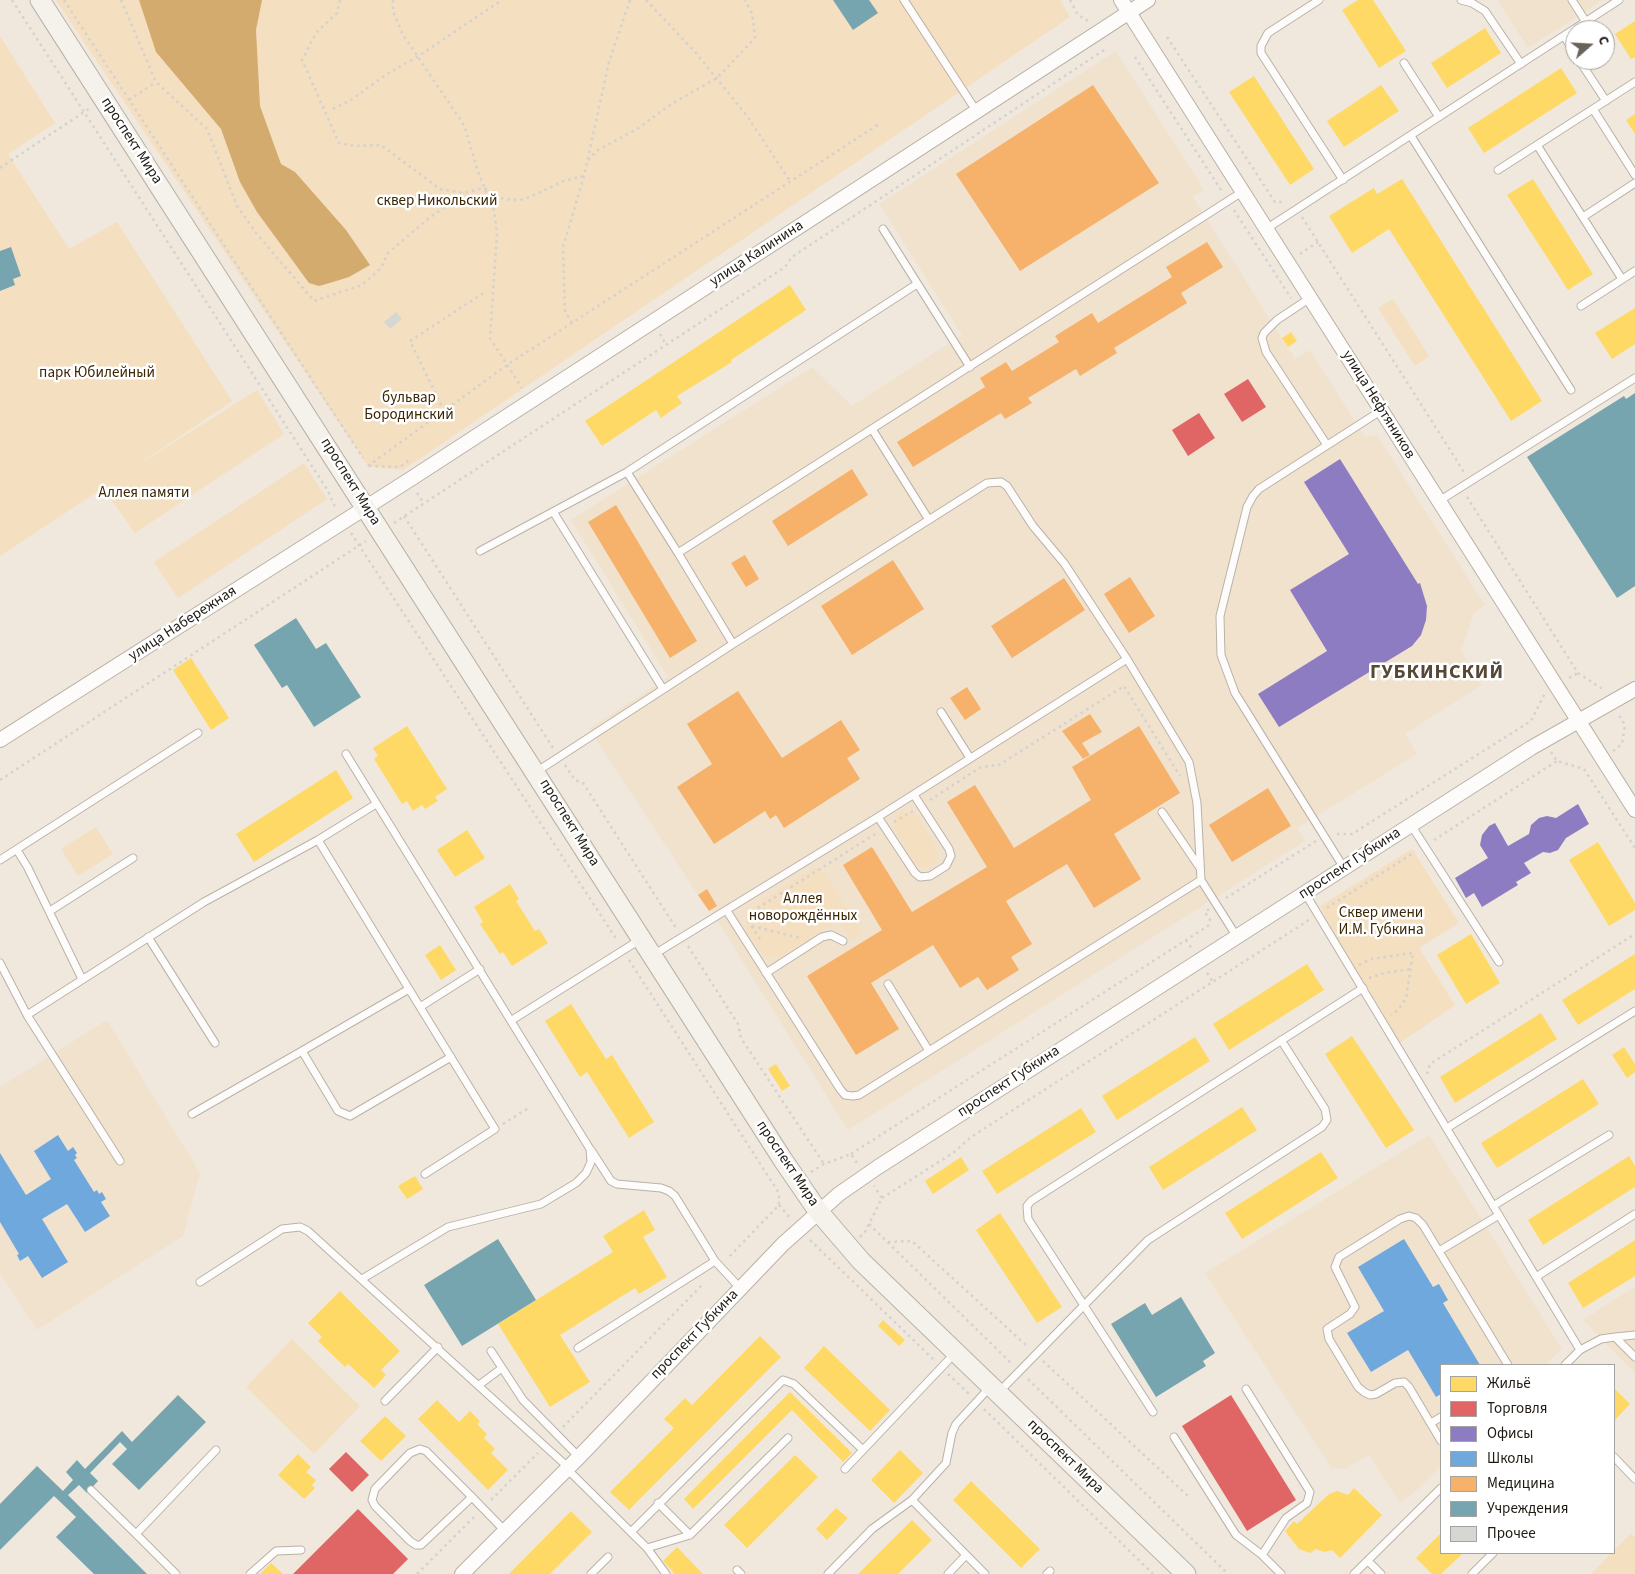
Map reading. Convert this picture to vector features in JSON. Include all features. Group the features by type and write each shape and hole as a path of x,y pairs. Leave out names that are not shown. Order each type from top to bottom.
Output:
{"main road":[{"name":"проспект Мира","path":"40,0 536,772 782,1160 818,1211 861,1261 1186,1574"}],"street":[{"name":"улица Нефтяников","path":"1121,0 1635,810"},
{"name":"улица Калинина","path":"365,506 1148,0"},
{"name":"улица Набережная","path":"0,740 365,506"},
{"name":"проспект Губкина","path":"462,1574 579,1457 740,1288 818,1211 878,1166 1411,825 1578,721 1635,689"}],"lane":[{"path":"904,0 977,112"},
{"path":"1319,0 1268,33 1261,46 1261,53 1343,180"},
{"path":"1461,0 1472,3 1485,11 1521,64"},
{"path":"1572,0 1585,20"},
{"path":"1589,20 1619,0"},
{"path":"1266,229 1564,36"},
{"path":"1404,63 1439,117"},
{"path":"1586,70 1606,101"},
{"path":"1498,170 1635,82"},
{"path":"1593,109 1635,175"},
{"path":"1411,136 1571,390"},
{"path":"1537,145 1622,280"},
{"path":"1583,217 1635,183"},
{"path":"678,553 1242,192"},
{"path":"883,229 970,367"},
{"path":"1581,306 1635,271"},
{"path":"480,551 628,472 917,284"},
{"path":"1310,298 1276,320 1262,338 1266,352 1326,446"},
{"path":"1439,501 1635,378"},
{"path":"1344,868 1235,693 1221,655 1220,616 1248,507 1253,496 1259,489 1382,410"},
{"path":"872,429 929,520"},
{"path":"628,472 733,644"},
{"path":"536,772 663,688 987,482 1001,482 1007,486 1033,526 1064,563 1127,659 1189,762 1197,803 1201,880 1237,937"},
{"path":"554,513 663,688"},
{"path":"652,956 914,795 1127,659"},
{"path":"941,712 970,758"},
{"path":"0,860 198,733"},
{"path":"346,754 611,1180 617,1184 661,1188 675,1196 717,1264 740,1288"},
{"path":"878,817 915,873 920,877 930,876 946,866 951,856 914,795"},
{"path":"27,1015 213,897 318,840 376,804"},
{"path":"1162,812 1200,868"},
{"path":"1411,825 1499,962"},
{"path":"318,840 495,1129 425,1174"},
{"path":"17,850 50,910 82,980"},
{"path":"50,910 133,858"},
{"path":"727,911 844,1095 859,1095 1201,880"},
{"path":"1305,893 1580,1350"},
{"path":"766,973 822,937 831,935 843,941"},
{"path":"148,937 215,1043"},
{"path":"512,1020 642,938"},
{"path":"0,963 27,1015 120,1161"},
{"path":"420,1007 480,969"},
{"path":"888,984 929,1051"},
{"path":"1154,1412 1028,1219 1027,1206 1031,1201 1281,1040 1361,985"},
{"path":"192,1114 409,989"},
{"path":"1447,1128 1635,1011"},
{"path":"828,1574 872,1529 912,1500 946,1463 952,1433 956,1424 977,1402 1020,1371 1157,1232 1322,1127 1327,1120 1325,1109 1281,1040"},
{"path":"302,1050 338,1112 350,1116 451,1057"},
{"path":"1493,1206 1609,1134"},
{"path":"362,1279 448,1227 541,1204 576,1183 586,1173 591,1162 590,1148"},
{"path":"1536,1276 1635,1214"},
{"path":"1439,1251 1499,1215"},
{"path":"1440,1439 1410,1387 1404,1382 1395,1383 1376,1394 1370,1395 1358,1387 1327,1333 1330,1326 1350,1314 1355,1306 1335,1267 1339,1257 1409,1216 1416,1218 1423,1225 1507,1364"},
{"path":"200,1282 282,1230 291,1227 308,1231 545,1445 648,1548 666,1574"},
{"path":"578,1348 717,1264"},
{"path":"1566,1364 1580,1350 1602,1339 1635,1335"},
{"path":"1615,1337 1635,1357"},
{"path":"384,1401 438,1347"},
{"path":"491,1351 524,1400 579,1457"},
{"path":"845,1469 956,1352"},
{"path":"480,1385 502,1368"},
{"path":"631,1532 783,1380 794,1384 863,1450"},
{"path":"1246,1390 1310,1492 1307,1503 1286,1518 1262,1555"},
{"path":"1431,1423 1440,1418"},
{"path":"1174,1437 1236,1535 1262,1555 1281,1574"},
{"path":"648,1548 690,1535 788,1438"},
{"path":"472,1497 421,1545 416,1545 410,1541 375,1506 372,1500 375,1489 410,1453 420,1449 426,1451 472,1497 483,1508 505,1531"},
{"path":"136,1534 216,1450"},
{"path":"1615,1458 1635,1478"},
{"path":"1354,1574 1440,1489"},
{"path":"91,1490 176,1574"},
{"path":"912,1500 985,1574"},
{"path":"658,1503 690,1535"},
{"path":"250,1574 276,1551 301,1550"},
{"path":"1472,1574 1492,1554"},
{"path":"948,1574 966,1555"},
{"path":"590,1574 608,1556"},
{"path":"1368,1561 1381,1574"}],"path":[{"path":"12,0 328,491"},
{"path":"64,0 363,458"},
{"path":"121,0 156,82 207,130 237,206 257,234 314,301 362,285 381,268 388,252 429,218 464,193 484,188 499,198 525,199 564,181 584,176"},
{"path":"340,0 337,13 316,33 302,60 339,143 355,146 381,146 440,188 464,193"},
{"path":"393,0 394,11 402,36 464,125 484,188 494,210 497,233 490,338 522,388"},
{"path":"333,109 351,100 387,74 417,57 502,0"},
{"path":"572,323 565,311 563,247 584,176 609,62 630,0"},
{"path":"646,0 717,78 747,116 790,181"},
{"path":"587,160 598,150 637,129 670,105 717,78 755,38 752,13 745,0"},
{"path":"1070,0 1078,14 1090,22"},
{"path":"1167,37 1275,202 1285,202 1290,199 1470,482"},
{"path":"824,1164 741,1038 738,1024 583,783 575,780 559,757 404,516 785,267 792,257 1108,48"},
{"path":"129,100 156,82"},
{"path":"0,168 104,99"},
{"path":"368,466 507,366 878,124"},
{"path":"444,411 410,341 485,292"},
{"path":"1464,493 1578,673"},
{"path":"0,780 358,546 623,949 780,1193 779,1206 717,1264 556,1434"},
{"path":"851,1154 1208,926 1210,920 1205,912 1216,904 1330,832 1343,836 1352,834 1531,721 1543,695"},
{"path":"882,1198 953,1153 971,1137 1557,761"},
{"path":"1584,769 1635,848"},
{"path":"752,926 807,940"},
{"path":"1428,1078 1427,1070 1430,1064 1635,934"},
{"path":"1351,969 1371,960 1413,953 1406,998 1398,1010 1382,1020"},
{"path":"1361,985 1385,973 1411,969"},
{"path":"495,1129 530,1107"},
{"path":"869,1224 1228,1574"},
{"path":"817,1248 1153,1574"},
{"path":"417,1574 545,1445"}],"shaded area":[{"path":"139,0 262,0 256,30 260,106 281,164 295,172 346,230 370,265 349,277 333,282 319,286 309,283 257,212 240,182 221,129 156,52"},
{"path":"1497,0 1603,0 1572,20 1565,20 1565,24 1528,48"},
{"path":"1116,51 1204,190 1193,197 1295,359 1310,350 1365,437 1377,435 1485,605 1474,613 1461,651 1482,685 1405,734 1417,754 1297,828 1305,841 848,1130 711,911 709,912 589,729 668,677 571,520 812,367 852,406 962,335 879,204"},
{"path":"107,1020 200,1173 183,1236 37,1330 0,1273 0,1087"},
{"path":"1429,1135 1562,1349 1546,1364 1440,1364 1440,1467 1416,1491 1400,1503 1369,1455 1345,1469 1331,1468 1205,1273"},
{"path":"1635,1286 1635,1373 1583,1320"}],"green space":[{"name":"сквер Никольский","path":"56,0 1060,0 1070,17 403,470 368,466"},
{"name":"парк Юбилейный","path":"0,36 55,123 8,154 69,249 117,222 232,401 130,470 257,390 284,434 135,533 103,488 0,556"},
{"path":"1393,299 1429,356 1415,366 1378,308"},
{"name":"Аллея памяти","path":"304,463 327,499 178,598 154,562"},
{"path":"902,810 916,814 938,850 937,860 930,867 920,867 915,863 893,827 895,816"},
{"path":"96,827 113,854 78,876 61,849"},
{"name":"Сквер имени И.М. Губкина","path":"1412,849 1459,923 1419,948 1455,1005 1400,1043 1368,988 1359,982 1320,906"},
{"name":"Аллея новорождённых","path":"813,868 824,872 862,934 852,940 838,921 780,957 768,957 762,954 746,929 746,915 754,905"},
{"path":"292,1339 360,1406 314,1454 246,1387"},
{"path":"1631,1533 1635,1537 1635,1574 1591,1574 1611,1554 1615,1554 1615,1549"}],"building: Жильё":[{"path":"1358,0 1373,0 1406,51 1379,68 1342,10"},
{"path":"1635,21 1635,57 1631,59 1615,34"},
{"path":"1485,28 1501,53 1447,88 1431,63"},
{"path":"1561,68 1577,93 1484,153 1468,128"},
{"path":"1254,76 1314,169 1290,185 1229,92"},
{"path":"1381,85 1399,111 1344,147 1327,121"},
{"path":"1635,114 1635,134 1626,120"},
{"path":"1402,179 1542,401 1511,421 1389,229 1352,253 1329,216 1374,188 1377,194"},
{"path":"1533,179 1593,274 1568,290 1507,195"},
{"path":"790,285 806,310 731,360 732,362 677,396 682,403 661,418 656,410 602,446 585,421"},
{"path":"1635,308 1635,344 1612,359 1595,333"},
{"path":"1291,332 1297,341 1288,347 1282,338"},
{"path":"191,658 229,718 211,730 173,670"},
{"path":"407,726 447,789 435,797 438,801 425,809 422,805 413,811 407,801 402,804 374,759 378,756 373,748"},
{"path":"336,770 353,798 254,862 236,834"},
{"path":"467,830 485,858 455,877 437,850"},
{"path":"1598,842 1635,903 1635,910 1609,926 1569,860"},
{"path":"510,884 519,899 516,901 535,931 539,929 548,943 512,966 503,952 500,954 480,924 483,922 474,907"},
{"path":"1471,934 1500,983 1466,1004 1437,955"},
{"path":"440,945 456,970 441,980 425,955"},
{"path":"1635,954 1635,989 1578,1025 1562,1000"},
{"path":"1307,964 1324,990 1229,1050 1213,1024"},
{"path":"571,1004 606,1059 612,1055 654,1122 629,1138 587,1072 580,1077 545,1021"},
{"path":"1541,1013 1557,1039 1455,1103 1440,1077"},
{"path":"1352,1036 1414,1130 1386,1148 1325,1054"},
{"path":"1195,1037 1210,1061 1117,1120 1102,1096"},
{"path":"1624,1047 1635,1064 1635,1072 1627,1078 1612,1055"},
{"path":"776,1064 790,1086 782,1091 768,1069"},
{"path":"1583,1079 1599,1104 1497,1168 1481,1143"},
{"path":"1242,1107 1257,1130 1163,1190 1149,1167"},
{"path":"1081,1108 1096,1132 997,1194 982,1171"},
{"path":"1321,1152 1338,1178 1242,1239 1225,1213"},
{"path":"1629,1156 1635,1166 1635,1187 1543,1245 1528,1220"},
{"path":"961,1157 969,1170 933,1194 925,1181"},
{"path":"415,1176 423,1189 407,1199 398,1186"},
{"path":"644,1210 655,1230 643,1237 667,1277 639,1294 635,1288 560,1335 590,1382 550,1407 498,1324 613,1252 603,1236"},
{"path":"1000,1213 1062,1307 1037,1323 976,1230"},
{"path":"1635,1240 1635,1276 1583,1308 1568,1283"},
{"path":"340,1291 400,1351 381,1370 386,1375 374,1388 348,1364 345,1367 318,1341 322,1337 308,1323"},
{"path":"883,1320 905,1340 899,1346 878,1326"},
{"path":"760,1336 781,1357 629,1510 610,1492 674,1428 664,1419 685,1398 692,1405"},
{"path":"824,1346 890,1410 870,1431 804,1368"},
{"path":"1615,1389 1630,1404 1615,1420"},
{"path":"790,1392 852,1453 843,1462 792,1410 693,1509 684,1499"},
{"path":"437,1400 459,1422 470,1411 480,1421 477,1424 487,1434 484,1438 495,1449 491,1453 508,1470 488,1490 418,1419"},
{"path":"385,1416 406,1436 381,1461 360,1441"},
{"path":"900,1450 923,1473 894,1503 871,1480"},
{"path":"298,1454 311,1467 306,1472 316,1480 312,1485 315,1488 304,1499 278,1475"},
{"path":"795,1455 818,1477 747,1548 724,1525"},
{"path":"971,1481 1040,1549 1021,1568 953,1500"},
{"path":"1354,1488 1382,1515 1340,1558 1332,1550 1324,1552 1316,1549 1310,1553 1299,1549 1285,1531 1294,1521 1297,1524 1329,1494 1337,1491 1348,1495"},
{"path":"836,1508 848,1518 827,1540 816,1529"},
{"path":"571,1511 592,1532 550,1574 509,1574"},
{"path":"912,1520 932,1540 898,1574 858,1574"},
{"path":"1440,1534 1440,1554 1462,1554 1441,1574 1432,1574 1416,1558"},
{"path":"677,1547 701,1574 675,1574 663,1561"},
{"path":"271,1563 283,1574 260,1574"}],"building: Торговля":[{"path":"1248,379 1266,407 1242,422 1224,394"},
{"path":"1199,413 1215,438 1188,456 1172,430"},
{"path":"1231,1395 1296,1500 1247,1531 1182,1426"},
{"path":"346,1452 369,1475 352,1492 329,1469"},
{"path":"358,1509 408,1559 393,1574 293,1574"}],"building: Офисы":[{"path":"1340,459 1418,584 1420,583 1427,606 1426,620 1421,635 1412,646 1279,727 1258,694 1327,651 1290,590 1349,554 1304,482"},
{"path":"1578,804 1589,824 1566,838 1558,850 1550,853 1543,852 1524,863 1531,873 1516,882 1518,885 1482,907 1474,893 1466,898 1455,878 1488,858 1480,845 1482,835 1489,826 1495,823 1508,846 1529,834 1531,825 1539,818 1547,816 1556,818"}],"building: Школы":[{"path":"58,1135 68,1151 73,1147 77,1153 75,1155 77,1158 74,1160 94,1192 97,1190 99,1194 102,1192 106,1199 101,1202 110,1216 85,1232 67,1204 42,1219 68,1262 42,1278 28,1256 20,1261 17,1255 19,1254 0,1222 0,1153 26,1195 51,1179 34,1151"},
{"path":"1404,1239 1433,1287 1439,1284 1448,1300 1443,1303 1479,1364 1440,1364 1440,1395 1436,1397 1408,1350 1371,1372 1347,1333 1384,1311 1358,1267"}],"building: Медицина":[{"path":"1093,85 1159,183 1020,271 956,174"},
{"path":"1207,242 1223,267 1181,293 1187,303 1114,348 1117,353 1080,376 1076,369 1028,398 1032,403 1005,419 1001,413 913,467 897,442 985,387 980,378 1006,362 1012,371 1059,342 1055,336 1092,313 1098,323 1172,277 1166,267"},
{"path":"852,469 868,495 788,546 772,521"},
{"path":"616,505 697,641 670,658 588,522"},
{"path":"745,555 759,579 746,587 731,563"},
{"path":"893,560 924,609 852,655 821,606"},
{"path":"1130,577 1155,616 1129,633 1104,594"},
{"path":"1064,578 1085,610 1012,658 991,626"},
{"path":"967,687 981,709 965,720 950,698"},
{"path":"738,691 782,758 841,720 860,750 847,758 860,779 784,828 776,815 770,819 765,811 714,844 677,787 712,764 687,724"},
{"path":"1090,714 1102,732 1082,743 1090,755 1083,759 1062,731"},
{"path":"1139,726 1180,793 1114,834 1141,879 1094,908 1067,864 1006,901 1032,944 1011,957 1019,970 987,990 978,977 960,988 933,945 871,983 899,1029 856,1055 807,976 882,930 843,865 872,847 912,912 987,867 947,802 975,785 1014,848 1091,800 1072,767"},
{"path":"1268,788 1291,826 1232,862 1209,825"},
{"path":"707,889 717,906 709,911 698,895"}],"building: Учреждения":[{"path":"833,0 869,0 878,13 853,30"},
{"path":"11,247 21,276 13,279 15,285 0,291 0,251"},
{"path":"1635,393 1635,586 1617,598 1527,457 1624,396 1626,399"},
{"path":"296,618 316,649 326,643 361,697 314,727 287,685 282,688 254,645"},
{"path":"498,1239 536,1300 462,1346 424,1285"},
{"path":"1181,1297 1215,1353 1203,1361 1206,1366 1156,1397 1111,1324 1145,1303 1152,1315"},
{"path":"178,1395 206,1422 139,1490 112,1464 127,1449 120,1442 90,1473 98,1481 87,1493 79,1485 68,1495 147,1574 94,1574 56,1537 76,1517 54,1496 0,1550 0,1504 37,1466 63,1491 73,1480 66,1472 77,1460 85,1469 122,1431 132,1442"}],"building: Прочее":[{"path":"396,312 402,319 390,329 384,322"}],"district":[{"name":"ГУБКИНСКИЙ","path":"1437,674"}],"park label":[{"name":"бульвар Бородинский","path":"409,408"}]}
